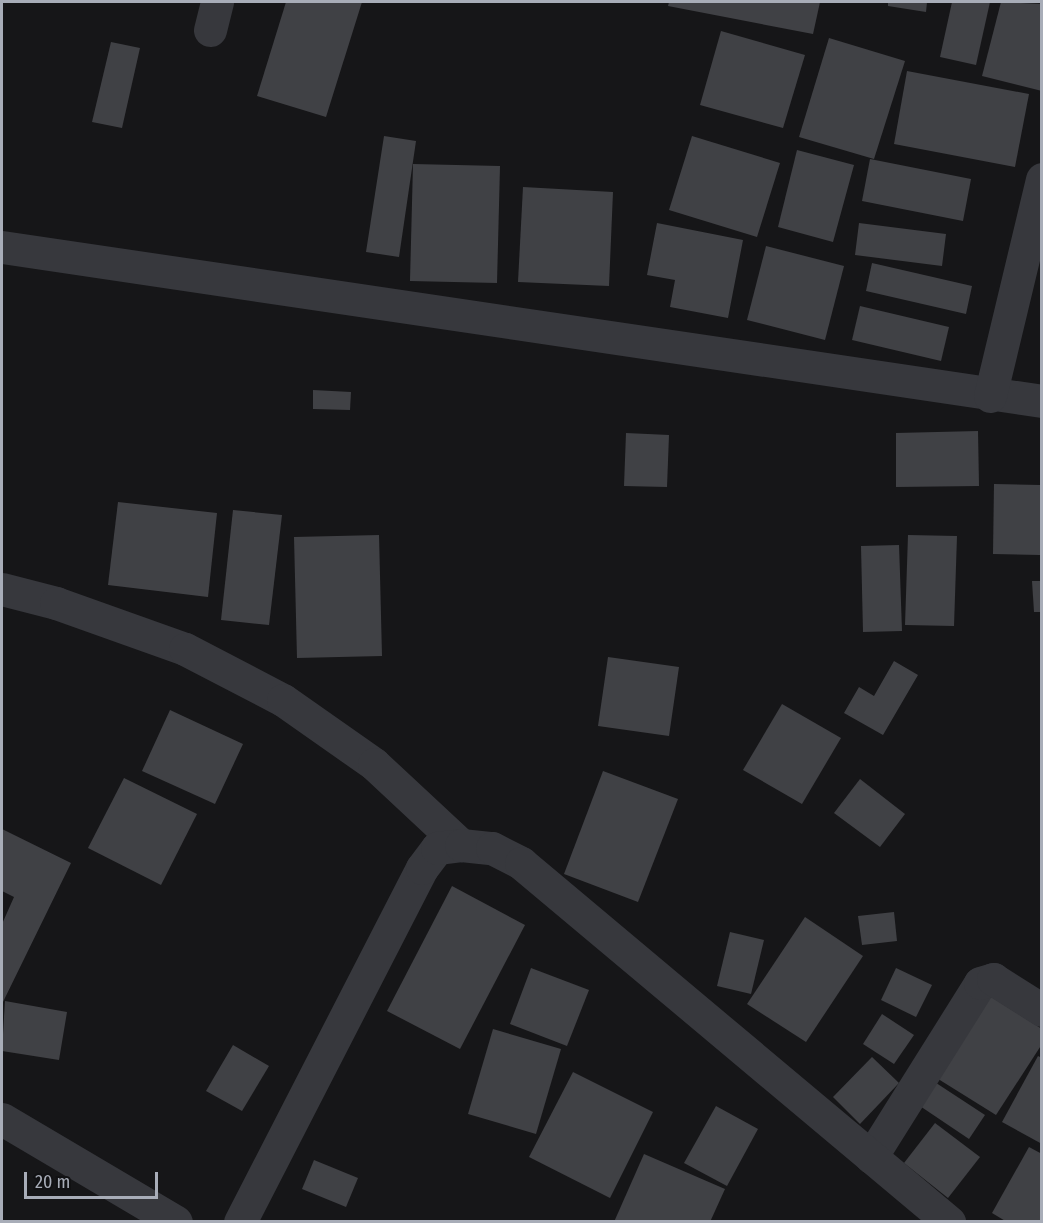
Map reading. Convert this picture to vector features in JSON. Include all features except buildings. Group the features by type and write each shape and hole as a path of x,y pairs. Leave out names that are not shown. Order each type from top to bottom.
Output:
{"street":[{"path":"990,396 1041,179"},
{"path":"2,246 990,396 1041,401"},
{"path":"2,589 56,603 185,649 283,700 374,764 461,845"},
{"path":"240,1221 422,868 438,848 461,845 492,848 521,863 949,1221"},
{"path":"871,1156 980,983 993,979 1041,1010"},
{"path":"2,1119 176,1221"}]}
